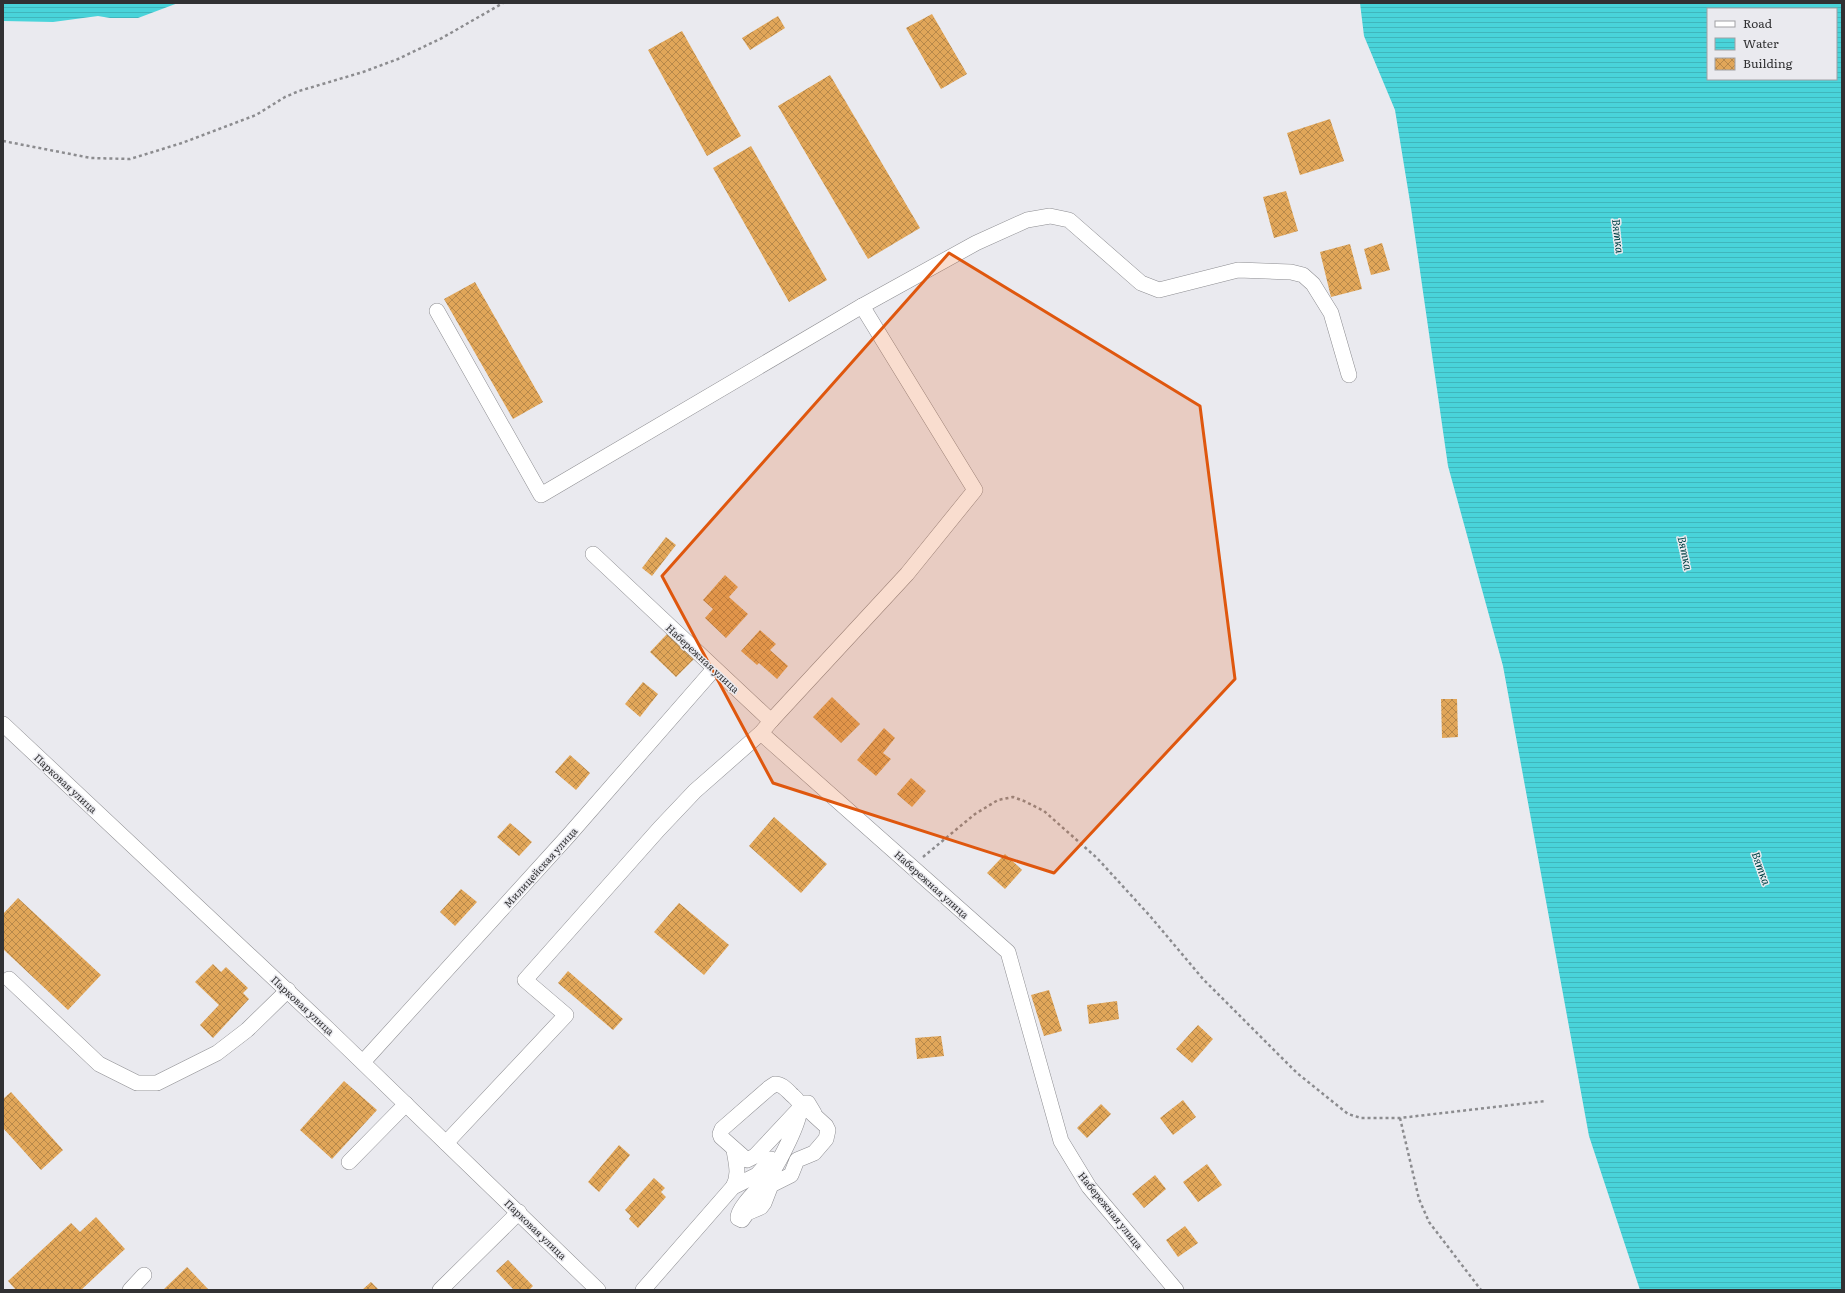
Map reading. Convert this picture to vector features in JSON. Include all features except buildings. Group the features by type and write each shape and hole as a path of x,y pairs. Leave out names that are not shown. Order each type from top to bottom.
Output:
{"street":[{"path":"437,311 540,495 862,306 976,243 1026,220 1050,216 1069,220 1141,283 1160,290 1238,270 1291,272 1303,275 1313,284 1331,313 1349,375"},
{"path":"446,1143 566,1015 525,980 659,829 695,791 761,733 907,574 975,490 862,306"},
{"name":"Набережная улица","path":"593,554 771,721"},
{"name":"Милицейская улица","path":"363,1062 568,835 714,669"},
{"name":"Парковая улица","path":"3,724 288,990 598,1290"},
{"name":"Набережная улица","path":"761,733 1008,952 1061,1141 1089,1187 1176,1290"},
{"path":"9,979 99,1064 137,1083 157,1083 217,1053 247,1030 288,990"},
{"path":"762,1171 734,1150 720,1137 720,1132 748,1105 769,1088 779,1084 806,1109 823,1122 828,1130 826,1139 814,1153 797,1160 791,1174 771,1185 761,1207 747,1213 742,1220 738,1218 739,1211 772,1173 798,1120 806,1109"},
{"path":"350,1162 406,1104"},
{"path":"747,1160 755,1156 806,1109"},
{"path":"733,1187 762,1171 789,1138"},
{"path":"643,1290 733,1187 737,1177 734,1150"},
{"path":"440,1290 519,1212"},
{"path":"130,1290 144,1275"}],"path":[{"path":"3,141 91,158 130,159 182,143 256,115 279,100 299,91 363,72 398,59 442,38 503,3"},
{"path":"912,867 975,814 998,800 1012,797 1044,811 1097,858 1150,916 1203,979 1297,1073 1348,1114 1361,1118 1400,1118 1546,1101"},
{"path":"1400,1118 1419,1199 1429,1222 1481,1290"}],"highlighted area":[{"path":"949,253 1200,406 1235,679 1054,873 773,783 662,576"}],"water":[{"path":"3,3 178,3 138,18 110,18 98,16 53,22 3,21"},
{"name":"Вятка","path":"1360,3 1842,3 1842,1290 1640,1290 1589,1136 1503,666 1448,466 1411,208 1395,110 1364,36"}]}
